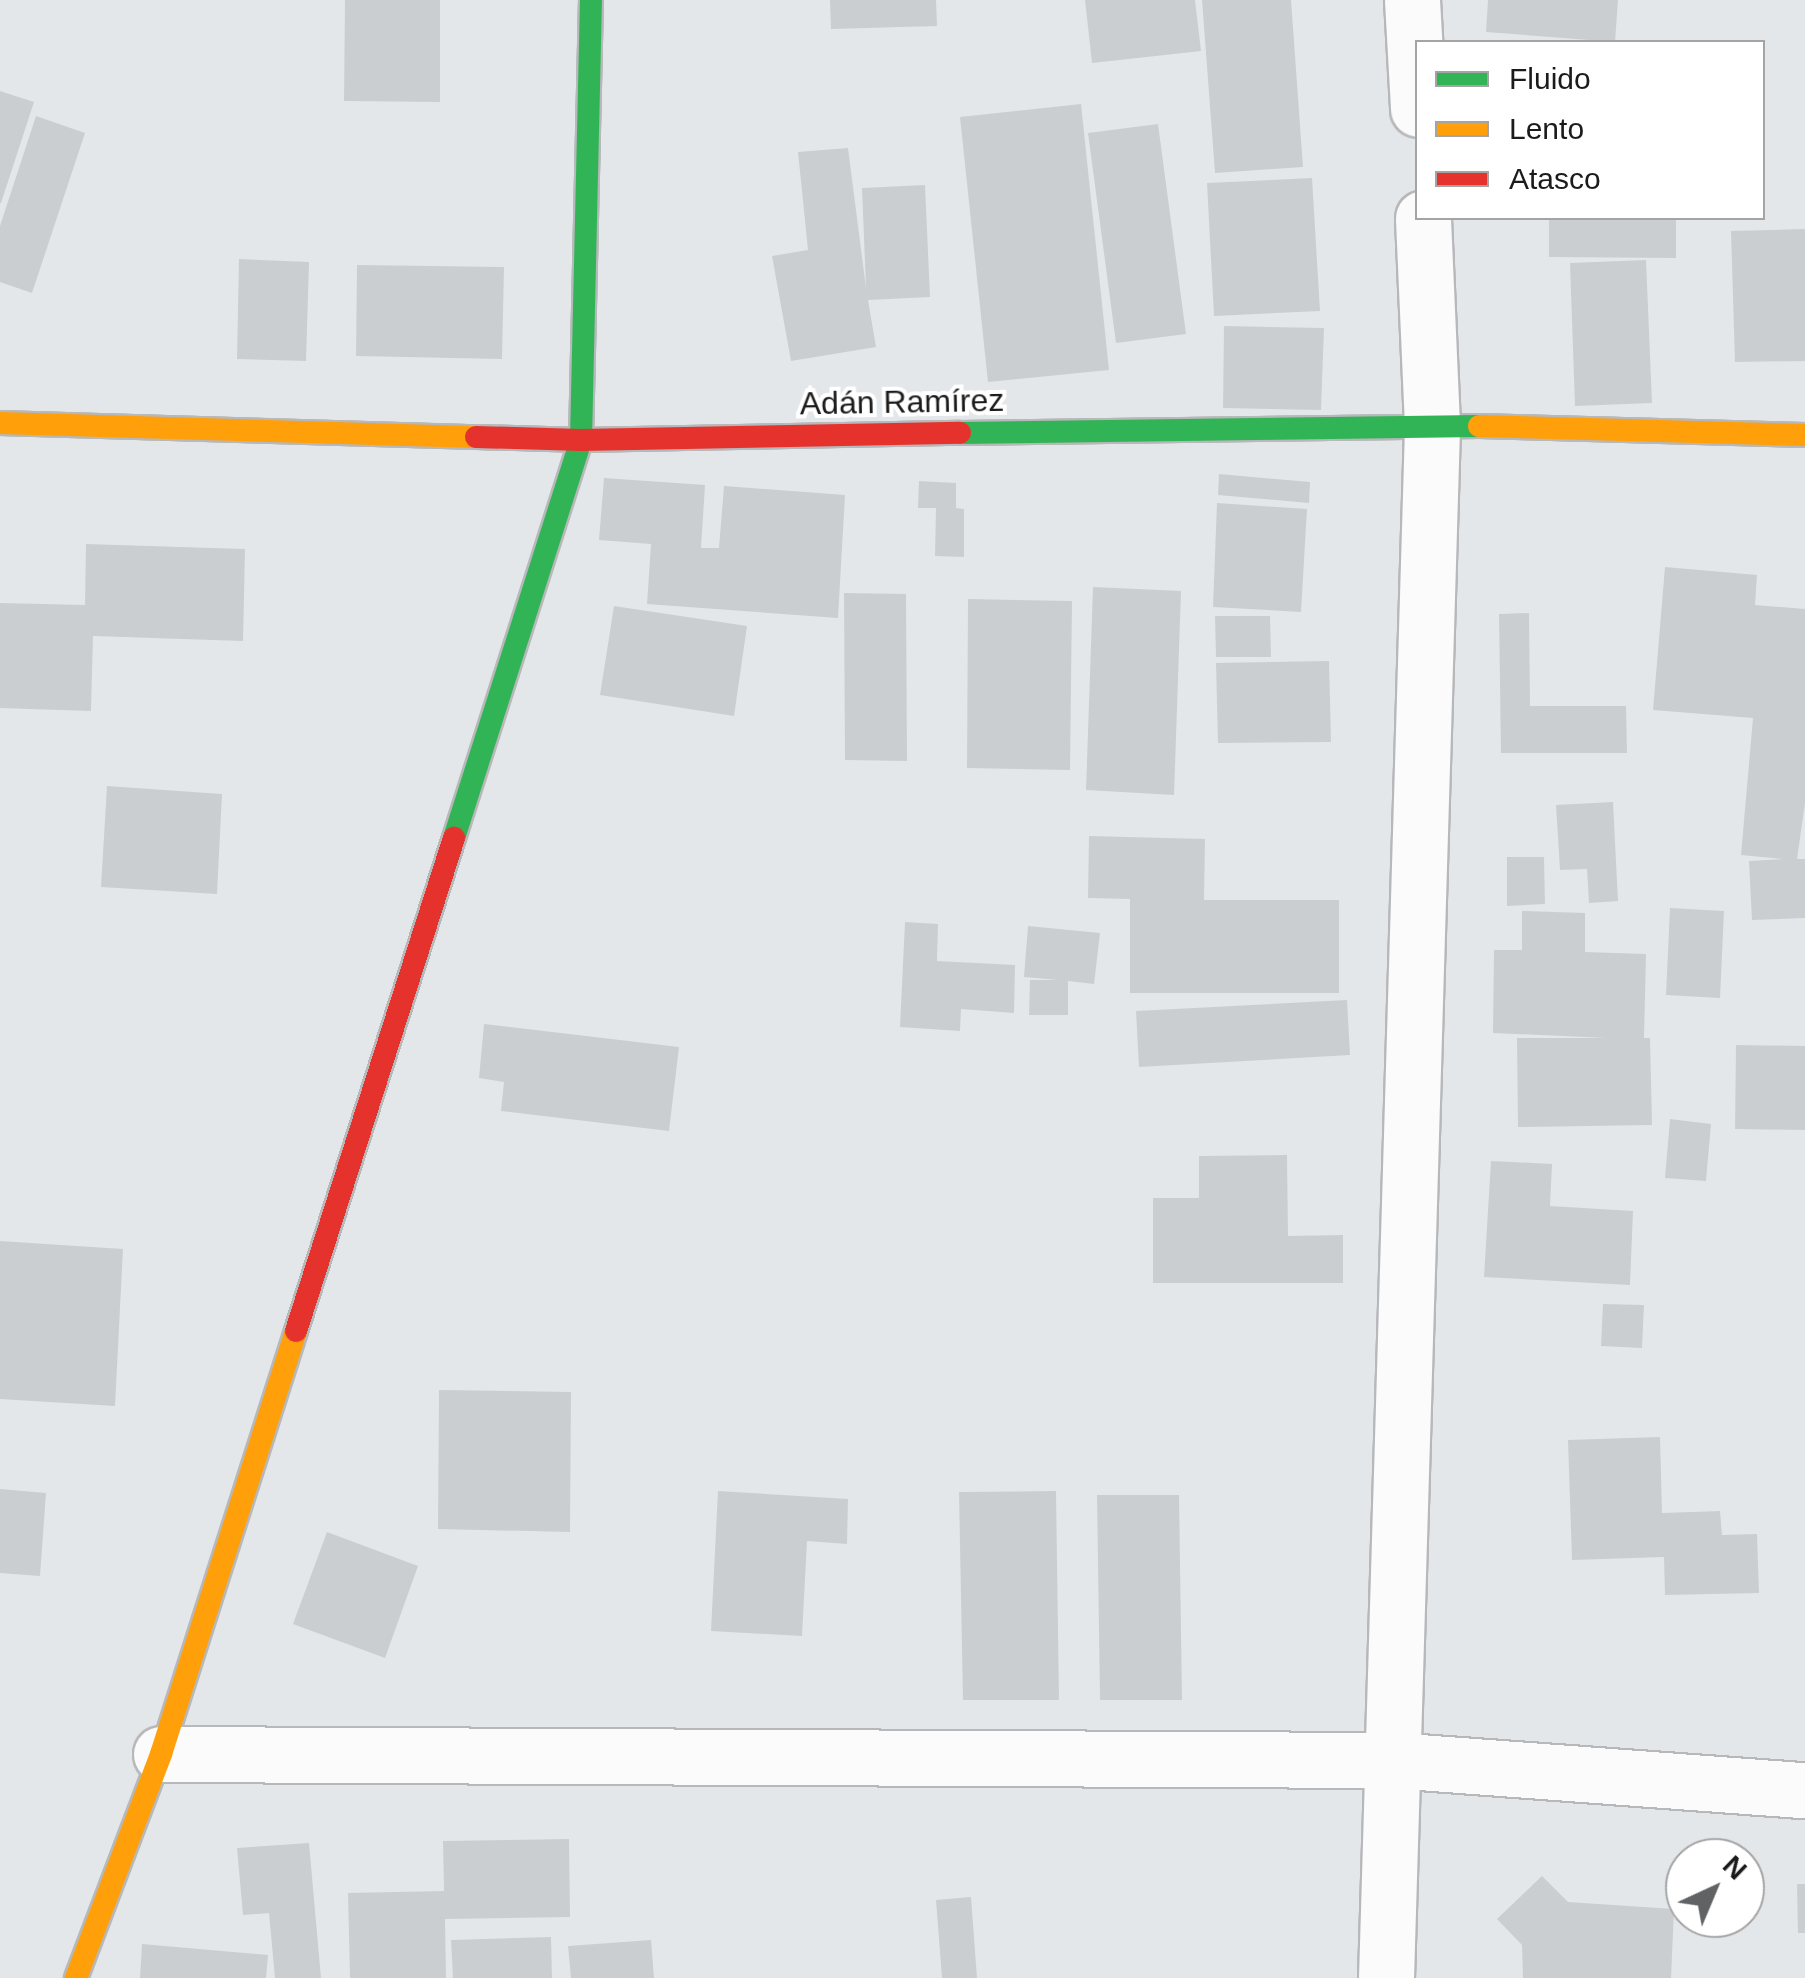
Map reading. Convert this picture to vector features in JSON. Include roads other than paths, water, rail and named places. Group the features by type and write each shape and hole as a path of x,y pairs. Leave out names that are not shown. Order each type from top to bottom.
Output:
{"street":[{"path":"76,1978 161,1754 581,440 592,0"},
{"path":"1412,0 1415,54"},
{"path":"1386,1978 1432,424 1422,220"},
{"name":"Adán Ramírez","path":"0,423 581,440 1432,424 1805,436"},
{"path":"161,1754 1392,1760 1805,1790"}]}
